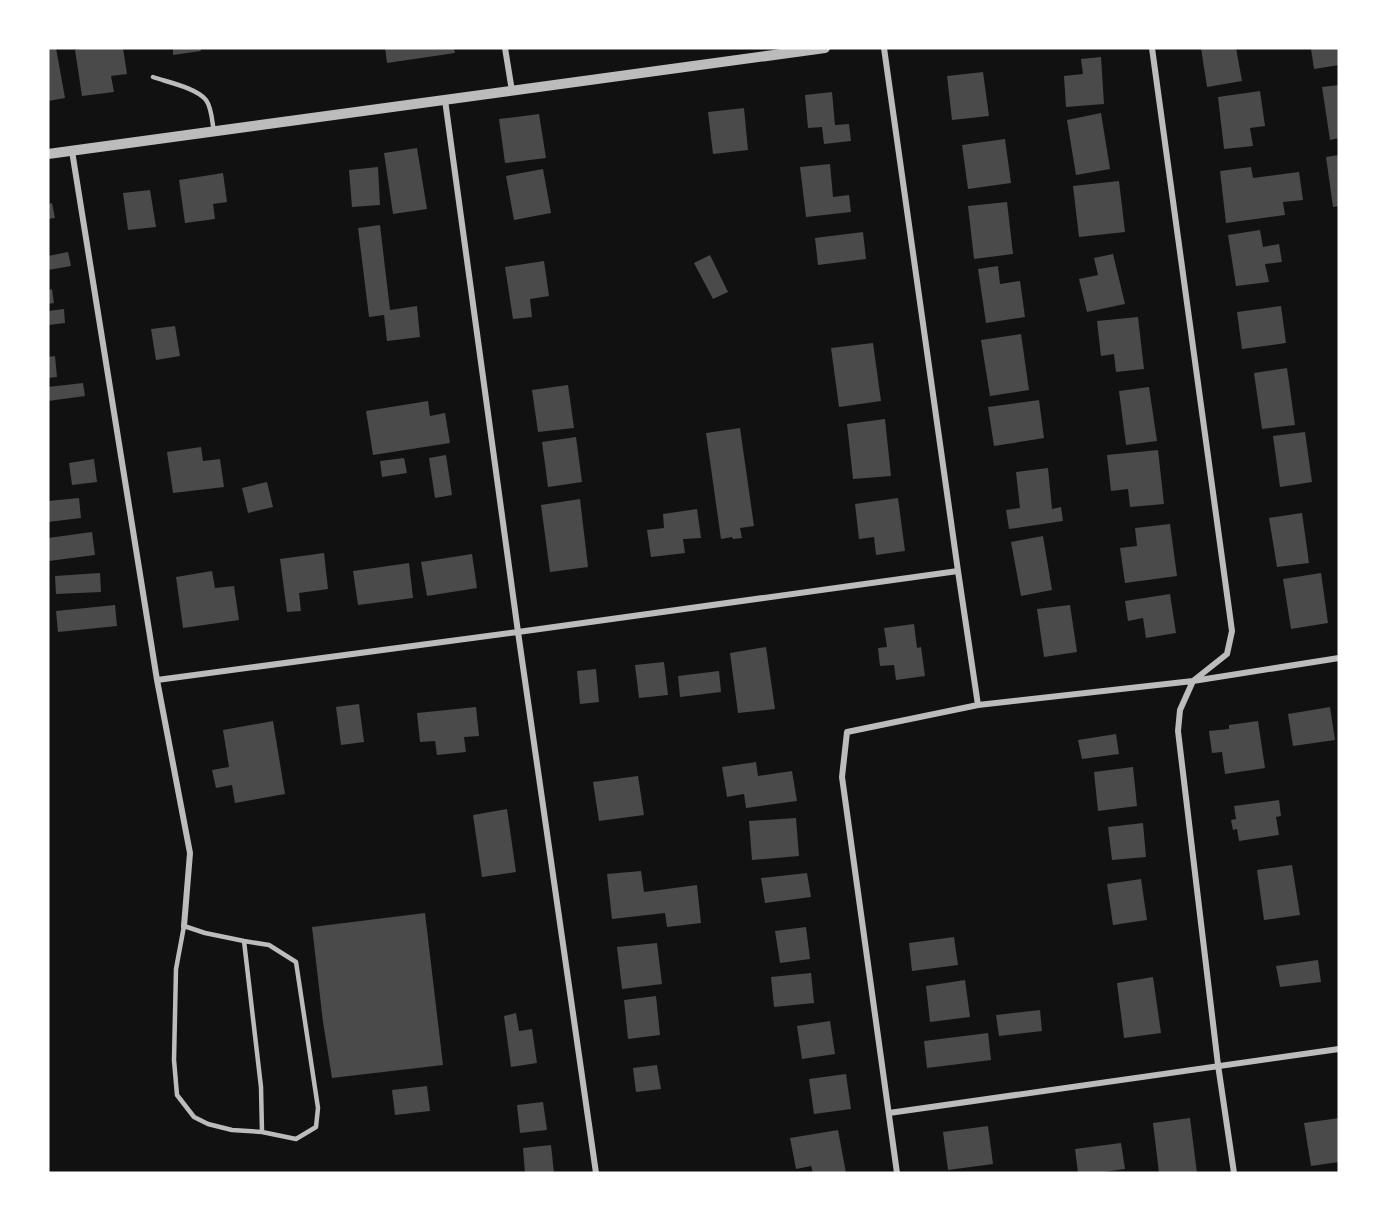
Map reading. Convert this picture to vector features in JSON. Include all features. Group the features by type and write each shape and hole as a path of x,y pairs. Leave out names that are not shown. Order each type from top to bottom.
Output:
{"street":[{"path":"505,48 512,91"},
{"path":"48,154 825,48"},
{"path":"884,48 978,705"},
{"path":"1152,48 1232,631 1227,654 1193,681 1180,710 1178,731 1218,1065 1234,1173"},
{"path":"446,100 518,633 596,1173"},
{"path":"72,151 157,680 190,853 184,926"},
{"path":"157,680 518,633 958,571"},
{"path":"897,1173 842,777 847,732 978,705 1193,681 1339,658"},
{"path":"889,1113 1339,1049"}],"lane":[{"path":"153,77 195,92 205,99 210,108 214,132"},
{"path":"184,926 244,941 269,945 296,962 318,1108 316,1127 296,1139 262,1132 232,1130 208,1124 195,1117 177,1095 174,1060 176,969 184,926"},
{"path":"244,941 261,1087 262,1132"}],"building":[{"path":"48,48 56,48 65,98 48,101"},
{"path":"123,48 127,74 111,76 114,92 82,96 75,50"},
{"path":"173,48 200,48 201,51 173,55"},
{"path":"385,48 454,48 455,53 387,63"},
{"path":"1201,48 1236,48 1242,81 1207,87"},
{"path":"1339,48 1339,65 1314,69 1311,49"},
{"path":"1101,57 1104,104 1066,107 1064,76 1083,74 1081,59"},
{"path":"983,72 989,116 952,120 947,76"},
{"path":"1339,85 1339,138 1330,140 1322,87"},
{"path":"1260,91 1265,126 1250,128 1253,146 1224,149 1218,97"},
{"path":"832,92 835,125 849,124 851,141 824,144 822,127 808,128 805,95"},
{"path":"744,108 748,150 713,154 708,112"},
{"path":"1101,113 1110,169 1076,175 1067,120"},
{"path":"539,114 546,158 505,163 499,119"},
{"path":"1005,139 1011,183 968,189 962,145"},
{"path":"417,148 427,209 393,214 384,153"},
{"path":"1339,155 1339,206 1333,207 1326,157"},
{"path":"830,164 833,197 849,195 851,212 806,217 800,167"},
{"path":"378,167 380,205 352,207 349,170"},
{"path":"1251,167 1253,178 1299,172 1303,200 1283,202 1285,215 1226,223 1220,171"},
{"path":"543,169 551,213 514,220 506,176"},
{"path":"223,173 227,202 213,204 215,219 185,223 179,180"},
{"path":"1119,181 1125,232 1079,237 1073,186"},
{"path":"150,190 156,227 128,230 123,193"},
{"path":"1007,202 1013,254 974,259 968,206"},
{"path":"52,203 55,218 48,219 48,204"},
{"path":"380,225 390,310 417,306 420,337 387,341 384,315 369,317 358,228"},
{"path":"1260,230 1263,247 1279,244 1282,262 1265,264 1269,282 1236,286 1228,235"},
{"path":"863,232 866,259 818,265 815,238"},
{"path":"68,252 71,266 48,270 48,256"},
{"path":"1113,254 1125,304 1087,312 1079,279 1098,275 1094,258"},
{"path":"710,255 728,292 713,299 694,263"},
{"path":"544,261 549,296 530,299 532,317 513,319 505,267"},
{"path":"998,266 1000,284 1020,281 1025,317 986,323 978,269"},
{"path":"52,289 54,303 48,304 48,290"},
{"path":"1281,306 1286,343 1242,349 1237,312"},
{"path":"64,309 65,323 48,325 48,311"},
{"path":"1138,317 1144,369 1116,372 1114,354 1101,356 1097,321"},
{"path":"175,326 180,356 156,360 151,329"},
{"path":"1021,334 1029,390 990,396 981,340"},
{"path":"873,343 881,401 839,407 831,348"},
{"path":"55,356 57,377 48,378 48,357"},
{"path":"1287,368 1295,425 1262,429 1254,373"},
{"path":"83,383 85,396 48,401 48,387"},
{"path":"568,385 574,428 538,432 532,390"},
{"path":"1149,387 1157,441 1126,445 1119,391"},
{"path":"1039,400 1044,438 994,446 988,407"},
{"path":"428,401 430,416 445,413 450,443 373,455 366,411"},
{"path":"885,419 891,476 853,479 847,424"},
{"path":"740,428 754,526 740,528 742,538 721,539 706,433"},
{"path":"1305,432 1312,482 1280,487 1273,436"},
{"path":"576,437 582,482 548,487 542,442"},
{"path":"201,447 203,461 220,459 224,487 173,493 167,452"},
{"path":"1158,450 1164,504 1130,507 1128,489 1111,491 1107,455"},
{"path":"446,455 452,495 435,498 429,458"},
{"path":"404,458 407,473 382,477 380,461"},
{"path":"94,459 97,482 72,485 69,463"},
{"path":"1048,468 1052,509 1061,507 1063,521 1009,529 1006,510 1020,508 1016,472"},
{"path":"267,482 273,507 248,513 242,488"},
{"path":"79,498 81,518 48,522 48,501"},
{"path":"898,498 905,551 876,555 874,537 859,539 855,504"},
{"path":"580,499 588,567 550,572 541,505"},
{"path":"697,509 701,538 683,539 685,553 651,557 647,530 664,528 663,514"},
{"path":"1302,513 1309,563 1277,567 1269,518"},
{"path":"1170,524 1177,576 1125,583 1120,548 1137,546 1135,528"},
{"path":"92,532 95,555 49,561 48,538"},
{"path":"1043,536 1052,590 1021,596 1011,542"},
{"path":"324,553 328,589 299,593 301,611 287,612 280,559"},
{"path":"472,554 477,588 427,596 421,562"},
{"path":"409,563 413,598 358,605 353,571"},
{"path":"212,571 215,588 234,586 239,620 183,628 176,577"},
{"path":"100,573 101,592 56,594 55,576"},
{"path":"1321,573 1328,623 1291,629 1283,579"},
{"path":"1170,594 1176,633 1146,638 1143,618 1128,621 1125,601"},
{"path":"115,605 117,626 58,632 56,611"},
{"path":"1070,605 1077,652 1044,657 1037,609"},
{"path":"914,624 917,648 921,647 925,676 896,680 894,665 880,666 878,648 887,647 884,628"},
{"path":"766,647 775,709 738,713 730,653"},
{"path":"664,662 668,695 639,698 635,665"},
{"path":"596,669 599,702 580,704 577,671"},
{"path":"719,671 721,692 680,697 678,676"},
{"path":"359,704 364,742 341,745 336,707"},
{"path":"476,707 479,736 464,737 466,752 437,755 435,741 420,742 417,713"},
{"path":"1330,707 1335,740 1293,746 1288,714"},
{"path":"273,721 285,794 235,803 232,785 216,788 212,770 229,767 223,730"},
{"path":"1258,721 1265,768 1225,774 1222,752 1212,753 1209,731 1229,729 1229,725"},
{"path":"1116,734 1119,754 1082,759 1078,740"},
{"path":"756,762 758,776 792,771 797,801 746,808 744,794 727,797 722,767"},
{"path":"1133,767 1137,806 1098,811 1094,772"},
{"path":"638,776 644,815 599,821 593,782"},
{"path":"1279,800 1281,816 1276,817 1279,835 1239,841 1237,829 1233,830 1231,820 1236,819 1234,806"},
{"path":"507,809 516,872 482,877 473,815"},
{"path":"796,818 799,856 752,860 749,821"},
{"path":"1143,823 1146,857 1112,860 1108,827"},
{"path":"1292,865 1300,915 1264,920 1257,870"},
{"path":"641,871 644,892 697,885 701,923 667,927 665,913 612,919 607,874"},
{"path":"807,873 811,897 765,903 761,878"},
{"path":"1141,879 1147,920 1113,925 1107,884"},
{"path":"425,913 443,1065 332,1078 312,927"},
{"path":"806,927 810,959 780,963 775,931"},
{"path":"954,937 958,965 912,971 909,943"},
{"path":"657,943 662,984 622,989 617,947"},
{"path":"1318,960 1321,982 1280,987 1276,966"},
{"path":"811,973 814,1003 774,1007 771,977"},
{"path":"1153,977 1161,1033 1124,1038 1117,983"},
{"path":"965,980 970,1017 930,1022 926,986"},
{"path":"656,996 660,1035 628,1039 624,1000"},
{"path":"1040,1010 1042,1031 999,1036 996,1015"},
{"path":"516,1013 519,1031 532,1029 537,1063 511,1067 504,1016"},
{"path":"830,1021 835,1054 802,1059 797,1026"},
{"path":"988,1033 991,1060 927,1068 924,1041"},
{"path":"657,1065 661,1089 636,1092 633,1068"},
{"path":"846,1074 851,1109 814,1114 809,1079"},
{"path":"427,1086 430,1111 395,1115 392,1090"},
{"path":"543,1102 547,1130 520,1133 517,1105"},
{"path":"1190,1118 1197,1173 1159,1173 1153,1123"},
{"path":"1339,1118 1339,1162 1311,1166 1304,1123"},
{"path":"988,1126 993,1164 948,1170 943,1132"},
{"path":"838,1130 846,1173 813,1173 811,1166 796,1169 790,1138"},
{"path":"1121,1143 1125,1169 1078,1173 1075,1149"},
{"path":"551,1145 554,1173 525,1173 523,1148"}]}
